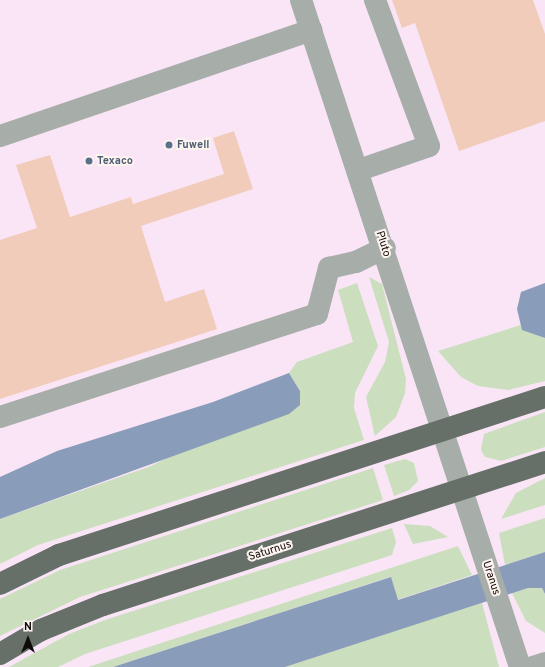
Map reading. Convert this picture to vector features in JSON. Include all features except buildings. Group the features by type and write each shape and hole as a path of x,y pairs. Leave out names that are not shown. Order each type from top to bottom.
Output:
{"main road":[{"path":"0,584 59,555 545,397"},
{"name":"Saturnus","path":"0,654 41,630 103,605 545,462"}],"street":[{"name":"Pluto","path":"301,0 385,248 462,488"},
{"path":"359,170 429,146 375,0"},
{"path":"0,136 311,30"},
{"path":"0,417 316,314 329,268 356,262 385,248"},
{"name":"Uranus","path":"462,488 520,667"},
{"path":"533,667 545,663"}],"shaded area":[{"path":"0,0 545,0 545,667 0,667"}],"green space":[{"path":"369,277 382,284 406,379 405,393 396,417 375,436 366,397 385,362 389,342"},
{"path":"357,283 378,346 355,393 354,408 364,440 38,545 0,564 0,519 151,466 300,391 289,373 297,362 353,342 338,290"},
{"path":"521,325 523,330 545,338 545,381 508,390 478,386 461,377 438,351"},
{"path":"545,412 545,447 501,461 485,457 481,450 484,434"},
{"path":"405,459 414,463 418,481 409,490 394,496 384,465"},
{"path":"373,468 383,500 80,597 0,636 0,599 60,570"},
{"path":"545,478 545,505 501,519 516,493"},
{"path":"545,518 545,552 505,565 499,533"},
{"path":"404,524 430,526 448,537 413,544"},
{"path":"392,528 396,542 392,555 85,654 58,667 9,667 69,634 105,620"},
{"path":"458,546 472,575 397,600 390,577 113,667 88,667"},
{"path":"528,588 542,588 545,594 545,633 526,621 512,593"},
{"path":"482,603 499,667 285,667 425,621"}],"water":[{"path":"545,283 545,338 522,330 517,309 521,292"},
{"path":"289,373 300,391 300,405 289,414 0,519 0,477 57,451 213,402"},
{"path":"545,552 545,594 542,588 528,588 285,667 113,667 391,577 398,600"}],"place":[{"name":"Fuwell","path":"169,145"},
{"name":"Texaco","path":"89,161"}]}
